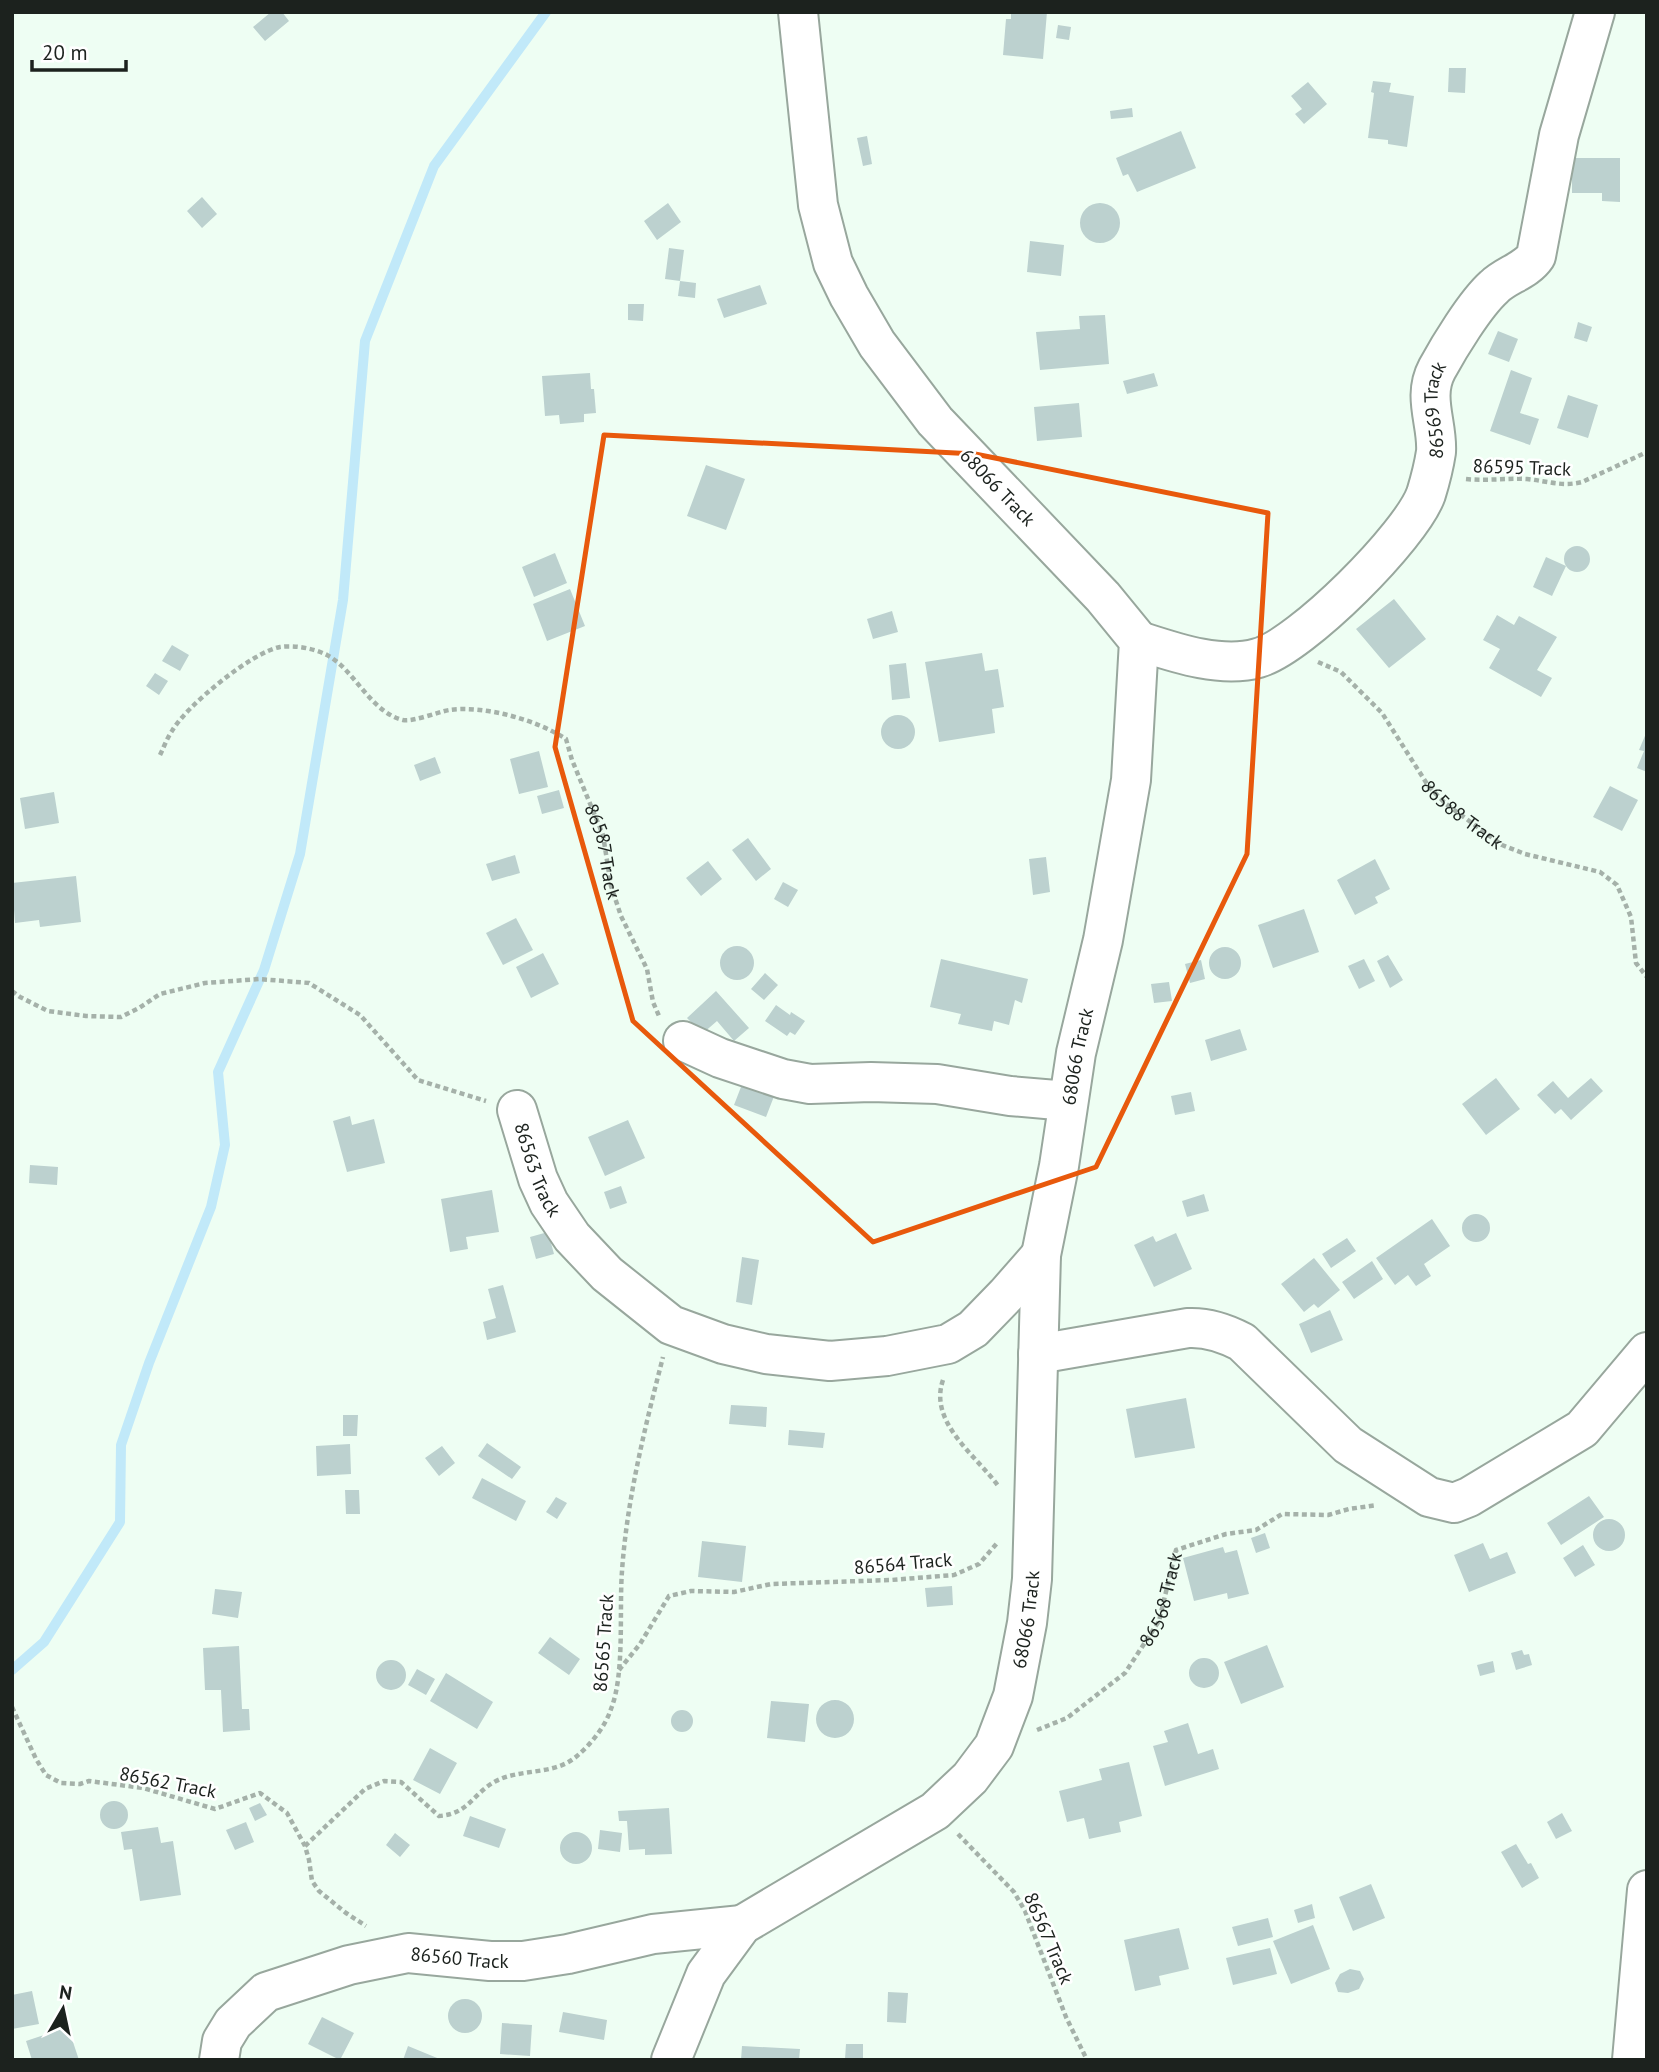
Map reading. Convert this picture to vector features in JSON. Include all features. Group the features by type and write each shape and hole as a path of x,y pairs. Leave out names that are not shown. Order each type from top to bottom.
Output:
{"street":[{"name":"68066 Track","path":"670,2060 706,1974 742,1925 935,1811 970,1778 994,1746 1013,1696 1031,1590 1041,1255 1076,1053 1102,940 1131,780 1139,641 1103,597 935,421 877,344 833,263 818,205 798,12"},
{"name":"86569 Track","path":"1139,641 1190,657 1235,660 1258,658 1285,644 1325,613 1390,547 1415,516 1425,495 1436,453 1430,386 1436,371 1481,300 1495,285 1536,256 1559,135 1595,12"},
{"path":"683,1041 720,1058 783,1079 810,1084 937,1084 1010,1096 1068,1101"},
{"name":"86563 Track","path":"517,1110 538,1179 549,1203 572,1237 607,1275 671,1325 701,1338 766,1354 830,1361 887,1356 948,1344 973,1329 1041,1255"},
{"path":"1038,1354 1188,1328 1229,1335 1242,1342 1348,1446 1429,1497 1449,1503 1461,1501 1582,1429 1647,1352"},
{"path":"1632,2060 1647,1890"},
{"name":"86560 Track","path":"219,2060 222,2041 233,2024 265,1992 349,1965 408,1953 489,1961 523,1961 662,1933 742,1925"}],"path":[{"name":"86595 Track","path":"1431,473 1485,481 1527,480 1570,485 1647,452"},
{"name":"86587 Track","path":"160,755 173,729 189,711 246,662 278,647 300,647 327,655 389,714 406,721 449,710 469,709 496,713 551,730 566,739 603,835 611,886 621,916 647,969 653,1002 663,1025 683,1041"},
{"name":"86588 Track","path":"1258,658 1320,662 1341,672 1382,713 1429,787 1446,804 1502,845 1525,854 1600,872 1617,885 1631,917 1636,963 1647,976"},
{"name":"86563 Track","path":"12,991 48,1011 121,1017 160,994 205,983 262,979 309,983 360,1015 418,1080 517,1110"},
{"name":"86565 Track","path":"305,1846 365,1789 384,1781 401,1782 439,1816 453,1815 496,1781 554,1769 575,1758 601,1729 612,1708 618,1671 622,1570 631,1500 645,1426 671,1325"},
{"path":"948,1344 939,1405 950,1428 1002,1491"},
{"name":"86568 Track","path":"994,1746 1067,1718 1125,1673 1159,1621 1176,1550 1226,1534 1256,1530 1282,1514 1328,1515 1349,1509 1429,1497"},
{"name":"86564 Track","path":"618,1671 640,1644 669,1596 691,1591 734,1592 771,1584 954,1575 979,1564 1000,1540 1002,1532"},
{"name":"86562 Track","path":"12,1707 46,1775 61,1783 80,1784 89,1781 143,1788 215,1809 260,1793 287,1813 305,1846 312,1881 319,1891 346,1913 408,1953"},
{"name":"86567 Track","path":"935,1811 1014,1892 1026,1911 1066,2017 1087,2060"}],"highlighted area":[{"path":"604,435 975,454 1268,513 1247,854 1096,1167 873,1242 633,1021 555,747"}],"building":[{"path":"271,12 282,12 289,21 265,41 253,27"},
{"path":"1011,12 1047,12 1043,59 1003,55 1006,19 1011,19"},
{"path":"1058,25 1071,27 1069,40 1056,38"},
{"path":"1449,68 1466,68 1465,93 1448,92"},
{"path":"1373,81 1391,83 1389,92 1414,96 1407,147 1388,144 1388,140 1368,138"},
{"path":"1308,82 1327,104 1304,124 1295,114 1302,109 1291,96"},
{"path":"1132,108 1133,117 1111,119 1110,111"},
{"path":"1181,131 1196,168 1137,192 1128,174 1123,176 1116,158"},
{"path":"867,136 872,164 863,166 857,138"},
{"path":"1572,158 1620,158 1620,202 1602,201 1602,193 1572,193"},
{"path":"202,197 217,214 202,228 187,211"},
{"path":"668,203 681,222 657,240 644,221"},
{"path":"1100,203 1114,209 1120,223 1114,237 1100,243 1086,237 1080,223 1086,209"},
{"path":"1030,241 1064,245 1061,276 1027,272"},
{"path":"669,248 684,250 680,281 665,279"},
{"path":"680,281 696,283 695,298 678,296"},
{"path":"760,285 767,304 724,318 717,299"},
{"path":"628,304 644,304 643,321 628,320"},
{"path":"1105,315 1109,364 1040,370 1036,332 1080,329 1079,316"},
{"path":"1578,322 1592,327 1587,342 1574,338"},
{"path":"1498,331 1518,339 1509,362 1488,354"},
{"path":"1511,370 1532,378 1520,413 1539,419 1530,445 1490,431"},
{"path":"590,373 596,413 584,414 584,422 560,424 559,415 545,416 542,376"},
{"path":"1154,373 1158,386 1127,394 1123,381"},
{"path":"1568,395 1598,405 1588,438 1557,428"},
{"path":"1079,403 1082,437 1037,441 1034,407"},
{"path":"706,465 745,479 726,530 687,516"},
{"path":"1577,546 1586,550 1590,559 1586,568 1577,572 1568,568 1564,559 1568,550"},
{"path":"555,553 567,583 534,597 522,567"},
{"path":"1546,557 1566,566 1552,596 1533,587"},
{"path":"570,589 585,626 547,641 533,604"},
{"path":"1394,599 1426,639 1389,668 1356,629"},
{"path":"892,611 898,632 873,639 867,619"},
{"path":"1497,615 1514,625 1519,616 1557,637 1537,670 1552,678 1541,697 1489,668 1500,649 1483,640"},
{"path":"172,645 189,655 180,671 162,661"},
{"path":"982,653 985,671 998,669 1004,707 992,709 995,733 939,742 925,662"},
{"path":"906,663 910,698 892,700 889,665"},
{"path":"155,673 168,681 159,695 146,686"},
{"path":"898,715 910,720 915,732 910,744 898,749 886,744 881,732 886,720"},
{"path":"1647,731 1647,772 1637,768 1644,751 1639,750"},
{"path":"539,751 548,787 519,794 510,759"},
{"path":"435,757 441,773 420,781 414,765"},
{"path":"1610,786 1638,800 1622,831 1593,817"},
{"path":"559,790 564,808 542,814 537,796"},
{"path":"54,792 59,823 25,829 20,798"},
{"path":"748,838 771,869 756,881 732,850"},
{"path":"515,855 520,873 492,881 486,864"},
{"path":"1046,857 1050,892 1033,895 1029,859"},
{"path":"1375,859 1390,889 1375,897 1378,903 1355,915 1337,880"},
{"path":"708,861 722,879 701,896 686,878"},
{"path":"76,876 81,922 40,927 39,920 15,923 12,883"},
{"path":"783,882 798,890 788,907 774,899"},
{"path":"1304,909 1319,952 1273,968 1258,925"},
{"path":"516,918 533,950 503,965 486,933"},
{"path":"737,946 749,951 754,963 749,975 737,980 725,975 720,963 725,951"},
{"path":"1225,947 1236,952 1241,963 1236,974 1225,979 1214,974 1209,963 1214,952"},
{"path":"543,953 559,984 531,998 516,967"},
{"path":"1388,955 1403,980 1390,988 1377,961"},
{"path":"941,959 1028,979 1022,1003 1015,1000 1009,1025 994,1021 992,1031 958,1024 961,1014 930,1007"},
{"path":"1364,959 1375,981 1359,989 1348,966"},
{"path":"1201,960 1205,979 1190,983 1185,964"},
{"path":"765,973 778,985 764,1000 751,989"},
{"path":"1169,982 1172,1001 1154,1003 1151,984"},
{"path":"716,991 749,1028 734,1041 717,1021 702,1034 687,1018"},
{"path":"776,1005 805,1021 795,1035 790,1032 787,1036 765,1021"},
{"path":"1240,1029 1247,1050 1211,1061 1205,1040"},
{"path":"746,1074 778,1086 766,1117 734,1105"},
{"path":"1496,1078 1520,1109 1486,1135 1462,1104"},
{"path":"1591,1078 1603,1091 1571,1120 1561,1109 1555,1114 1537,1095 1553,1081 1568,1098"},
{"path":"1191,1092 1195,1111 1175,1115 1171,1096"},
{"path":"350,1116 352,1125 374,1119 385,1163 347,1172 333,1121"},
{"path":"628,1120 645,1158 605,1176 588,1137"},
{"path":"30,1165 58,1167 57,1185 29,1183"},
{"path":"621,1186 627,1203 610,1209 604,1192"},
{"path":"492,1190 499,1232 466,1237 468,1249 450,1252 441,1199"},
{"path":"1204,1194 1209,1211 1187,1217 1182,1201"},
{"path":"1476,1214 1486,1218 1490,1228 1486,1238 1476,1242 1466,1238 1462,1228 1466,1218"},
{"path":"1432,1219 1450,1246 1424,1264 1431,1276 1416,1286 1408,1275 1395,1285 1376,1258"},
{"path":"548,1232 554,1254 536,1259 530,1237"},
{"path":"1176,1233 1192,1269 1154,1287 1134,1245 1153,1236 1156,1242"},
{"path":"1347,1238 1356,1251 1331,1268 1322,1254"},
{"path":"742,1257 759,1260 752,1305 736,1302"},
{"path":"1314,1258 1340,1290 1318,1308 1314,1304 1304,1312 1281,1284"},
{"path":"1372,1261 1383,1279 1354,1299 1342,1282"},
{"path":"503,1285 516,1332 487,1340 483,1322 496,1318 488,1289"},
{"path":"1330,1310 1343,1340 1311,1353 1299,1324"},
{"path":"1186,1398 1195,1448 1135,1458 1126,1409"},
{"path":"731,1405 767,1407 766,1427 729,1424"},
{"path":"343,1415 358,1415 357,1436 343,1436"},
{"path":"789,1430 825,1433 823,1448 788,1445"},
{"path":"487,1443 521,1467 512,1479 478,1456"},
{"path":"350,1444 351,1474 317,1476 316,1446"},
{"path":"442,1446 455,1463 439,1476 425,1458"},
{"path":"482,1478 526,1501 516,1521 472,1498"},
{"path":"345,1490 359,1490 360,1514 346,1514"},
{"path":"1589,1496 1604,1517 1561,1545 1547,1523"},
{"path":"556,1497 567,1503 557,1519 546,1512"},
{"path":"1609,1519 1621,1523 1625,1535 1621,1547 1609,1551 1597,1547 1593,1535 1597,1523"},
{"path":"1265,1533 1270,1548 1256,1553 1251,1538"},
{"path":"702,1541 746,1546 742,1582 698,1577"},
{"path":"1483,1543 1490,1559 1507,1552 1516,1573 1469,1592 1454,1555"},
{"path":"1583,1545 1595,1565 1575,1577 1563,1558"},
{"path":"1223,1547 1225,1553 1237,1550 1249,1594 1228,1599 1227,1593 1194,1601 1183,1558"},
{"path":"952,1586 953,1605 927,1607 925,1588"},
{"path":"215,1589 242,1592 238,1618 212,1614"},
{"path":"550,1637 580,1659 569,1675 538,1653"},
{"path":"1267,1645 1284,1687 1241,1704 1224,1662"},
{"path":"239,1646 242,1709 249,1709 250,1730 223,1732 221,1690 205,1690 203,1648"},
{"path":"1522,1650 1524,1655 1529,1654 1532,1665 1516,1670 1511,1653"},
{"path":"1204,1658 1215,1662 1219,1673 1215,1684 1204,1688 1193,1684 1189,1673 1193,1662"},
{"path":"391,1660 402,1664 406,1675 402,1686 391,1690 380,1686 376,1675 380,1664"},
{"path":"1493,1661 1495,1672 1480,1676 1477,1665"},
{"path":"417,1669 435,1679 426,1695 408,1685"},
{"path":"446,1673 493,1702 477,1729 430,1701"},
{"path":"835,1700 848,1706 854,1719 848,1732 835,1738 822,1732 816,1719 822,1706"},
{"path":"771,1701 809,1704 805,1742 767,1738"},
{"path":"678,1710 686,1710 693,1717 693,1725 686,1732 678,1732 671,1725 671,1717"},
{"path":"1188,1723 1198,1754 1213,1749 1219,1769 1165,1786 1153,1746 1168,1742 1164,1731"},
{"path":"430,1748 457,1763 440,1794 413,1780"},
{"path":"1129,1762 1142,1816 1119,1822 1121,1832 1089,1839 1084,1818 1067,1822 1059,1791 1102,1780 1099,1769"},
{"path":"114,1801 124,1805 128,1815 124,1825 114,1829 104,1825 100,1815 104,1805"},
{"path":"260,1803 267,1815 255,1821 249,1808"},
{"path":"669,1808 672,1854 645,1855 645,1849 629,1850 627,1821 619,1821 618,1811"},
{"path":"1562,1813 1572,1831 1556,1839 1547,1822"},
{"path":"470,1816 506,1829 499,1848 463,1836"},
{"path":"246,1822 254,1842 235,1850 226,1830"},
{"path":"158,1827 161,1843 173,1841 181,1895 140,1901 132,1849 124,1850 121,1832"},
{"path":"600,1830 622,1833 620,1852 598,1849"},
{"path":"576,1832 587,1837 592,1848 587,1859 576,1864 565,1859 560,1848 565,1837"},
{"path":"395,1833 410,1845 400,1857 386,1845"},
{"path":"1516,1844 1539,1878 1522,1888 1501,1852"},
{"path":"1371,1884 1385,1918 1353,1931 1339,1897"},
{"path":"1312,1904 1315,1918 1298,1923 1294,1910"},
{"path":"1268,1918 1273,1937 1238,1946 1232,1927"},
{"path":"1313,1925 1330,1969 1291,1984 1273,1941"},
{"path":"1179,1928 1189,1969 1159,1976 1161,1985 1135,1991 1124,1940"},
{"path":"1270,1948 1277,1974 1233,1985 1226,1958"},
{"path":"1350,1969 1360,1971 1364,1979 1359,1989 1348,1993 1338,1992 1335,1983 1340,1974"},
{"path":"32,1991 39,2024 12,2029 12,1995"},
{"path":"888,1992 908,1993 906,2023 887,2022"},
{"path":"465,1999 477,2004 482,2016 477,2028 465,2033 453,2028 448,2016 453,2004"},
{"path":"563,2012 607,2020 604,2040 559,2032"},
{"path":"322,2017 354,2033 340,2060 308,2044"},
{"path":"502,2023 532,2025 530,2056 500,2054"},
{"path":"68,2027 79,2060 32,2060 26,2041"},
{"path":"846,2044 863,2044 863,2060 845,2059"},
{"path":"408,2046 442,2060 403,2060"},
{"path":"742,2046 800,2049 799,2060 741,2060"}],"waterway":[{"path":"12,1670 44,1642 120,1522 121,1445 149,1363 211,1207 225,1145 218,1072 264,970 300,854 343,600 365,341 434,166 546,12"}]}
